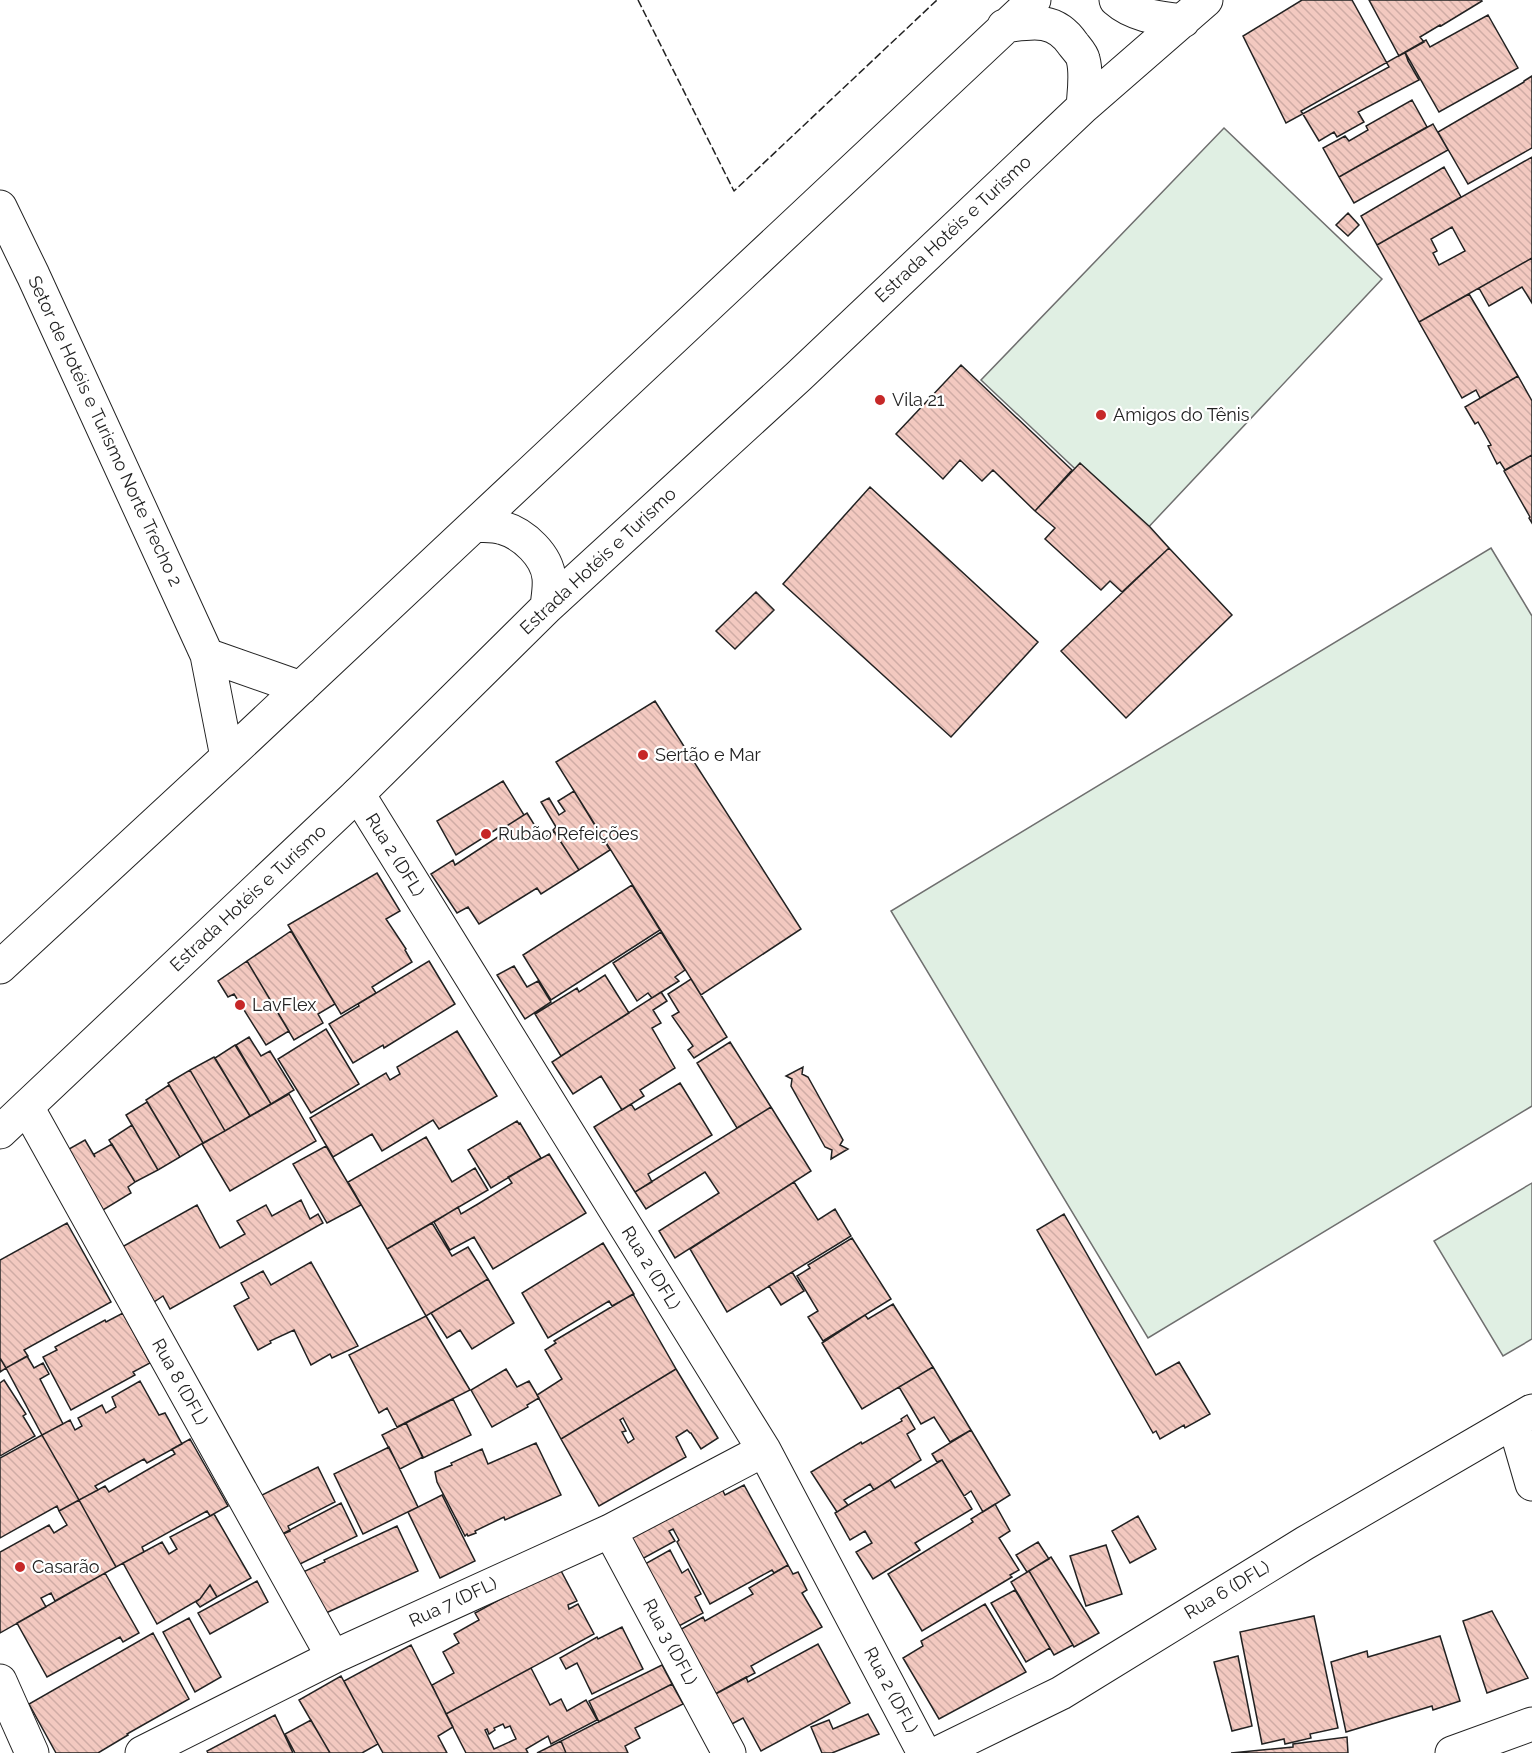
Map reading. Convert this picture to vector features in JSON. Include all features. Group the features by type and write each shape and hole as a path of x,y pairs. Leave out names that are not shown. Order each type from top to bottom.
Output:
{"street":[{"path":"0,967 301,688 1034,0"},
{"path":"1116,0 1135,12 1154,17 1194,11"},
{"name":"Estrada Hotéis e Turismo","path":"0,1132 358,794 547,607 807,368 1083,107 1194,11"},
{"path":"1004,26 1048,23 1066,34 1083,58 1083,107"},
{"name":"Setor de Hotéis e Turismo Norte Trecho 2","path":"0,207 207,655 227,757"},
{"path":"475,525 501,527 512,531 537,551 549,578 547,607"},
{"path":"207,655 301,688"},
{"name":"Rua 2 (DFL)","path":"358,794 764,1450 924,1753"},
{"name":"Rua 8 (DFL)","path":"27,1107 333,1657"},
{"path":"1523,1417 1532,1484"},
{"name":"Rua 6 (DFL)","path":"938,1753 1061,1693 1305,1543 1523,1417"},
{"name":"Rua 7 (DFL)","path":"142,1753 333,1657 610,1531 764,1450"},
{"name":"Rua 3 (DFL)","path":"610,1531 729,1753"},
{"path":"0,1681 32,1753"},
{"path":"1452,1753 1532,1724"}],"green space":[{"path":"1224,128 1382,279 1143,533 981,380"},
{"path":"1491,548 1532,616 1532,1106 1148,1338 891,911"},
{"path":"1532,1183 1532,1339 1503,1356 1434,1241"}],"building":[{"path":"1302,0 1352,0 1389,67 1286,123 1243,36"},
{"path":"1369,0 1482,1 1420,37 1424,42 1399,56"},
{"path":"1488,15 1518,68 1439,112 1405,52 1426,40 1430,47"},
{"path":"1405,52 1419,80 1358,112 1364,122 1337,137 1334,132 1319,141 1301,111"},
{"path":"1532,76 1532,148 1468,184 1438,132"},
{"path":"1412,100 1427,127 1339,177 1323,148 1345,136 1349,141 1368,130 1366,126"},
{"path":"1433,124 1448,150 1354,203 1339,177"},
{"path":"1532,157 1532,258 1419,322 1377,245","holes":["1452,227 1465,251 1439,265 1433,253 1437,251 1431,239"]},
{"path":"1444,167 1461,197 1377,245 1361,216"},
{"path":"1348,213 1359,225 1348,236 1336,225"},
{"path":"1532,258 1532,303 1522,287 1489,306 1479,288"},
{"path":"1469,294 1518,376 1480,398 1476,390 1462,398 1419,322"},
{"path":"961,365 1072,470 1035,511 993,470 982,481 960,460 943,479 896,434"},
{"path":"1518,376 1532,401 1532,455 1505,470 1500,462 1497,464 1488,446 1491,445 1478,422 1475,424 1465,407"},
{"path":"1532,455 1532,523 1504,471"},
{"path":"1080,463 1150,527 1169,548 1122,592 1110,581 1101,590 1045,539 1055,528 1035,511"},
{"path":"870,487 1038,642 951,737 783,584"},
{"path":"1169,548 1232,615 1126,718 1061,651"},
{"path":"756,592 774,610 735,649 716,631"},
{"path":"655,701 801,929 701,995 556,762"},
{"path":"503,781 524,815 502,829 500,827 456,855 437,821"},
{"path":"574,791 610,850 579,870 553,830 556,827 541,802 549,798 559,815 565,811 558,801"},
{"path":"527,813 543,839 554,831 579,870 541,894 537,888 479,924 468,907 457,913 431,874 453,860 455,865 504,833 502,829"},
{"path":"377,873 400,911 386,919 412,962 372,987 376,993 341,1014 288,925"},
{"path":"632,885 660,930 551,1000 523,955"},
{"path":"291,931 335,1004 318,1014 323,1023 294,1040 247,961"},
{"path":"661,932 685,970 675,977 679,981 652,998 648,993 637,1001 613,963"},
{"path":"247,961 289,1031 266,1045 234,994 228,997 218,981"},
{"path":"429,961 455,1004 384,1048 383,1045 353,1063 329,1024"},
{"path":"514,966 527,987 538,981 551,1002 525,1019 497,975"},
{"path":"605,975 629,1013 561,1056 535,1014 577,988 579,992"},
{"path":"691,979 727,1037 694,1058 688,1050 693,1046 672,1016 679,1012 668,994"},
{"path":"661,992 667,1001 653,1010 661,1023 652,1028 675,1068 640,1090 644,1096 622,1110 601,1076 573,1094 552,1062"},
{"path":"326,1029 359,1084 311,1113 278,1059"},
{"path":"457,1031 497,1096 439,1129 433,1120 382,1151 372,1134 333,1157 310,1118 386,1073 390,1080 400,1074 397,1067"},
{"path":"249,1037 261,1056 270,1051 294,1090 271,1104 236,1045"},
{"path":"730,1042 771,1107 737,1128 697,1063"},
{"path":"235,1045 271,1104 250,1116 215,1058"},
{"path":"214,1057 250,1116 225,1131 190,1070"},
{"path":"803,1067 802,1074 808,1077 843,1140 840,1145 848,1149 831,1159 832,1150 825,1147 791,1086 792,1079 786,1076"},
{"path":"190,1070 225,1131 203,1143 168,1083"},
{"path":"680,1083 712,1135 648,1174 652,1182 635,1192 594,1127 631,1104 635,1110"},
{"path":"169,1085 203,1143 180,1157 146,1100"},
{"path":"289,1094 316,1141 230,1191 202,1144"},
{"path":"147,1102 180,1157 158,1170 126,1115"},
{"path":"771,1107 811,1171 675,1258 659,1231 719,1193 705,1172 646,1209 635,1192"},
{"path":"517,1121 541,1158 491,1188 468,1150"},
{"path":"132,1125 158,1170 135,1182 109,1140"},
{"path":"426,1137 452,1182 475,1168 488,1190 387,1249 348,1182"},
{"path":"85,1140 95,1157 94,1154 112,1144 135,1182 128,1187 131,1193 103,1210 69,1149"},
{"path":"326,1146 361,1205 327,1223 293,1164"},
{"path":"549,1154 586,1213 493,1269 474,1237 450,1250 434,1222 458,1207 461,1214 478,1204 512,1183 508,1177"},
{"path":"794,1182 818,1220 835,1209 851,1236 727,1312 690,1249"},
{"path":"301,1200 310,1219 318,1214 323,1223 170,1309 163,1296 154,1302 122,1247 197,1205 220,1248 245,1234 237,1221 266,1205 272,1216"},
{"path":"1064,1214 1156,1375 1179,1362 1210,1414 1160,1439 1156,1431 1153,1433 1037,1230"},
{"path":"67,1223 111,1302 24,1350 28,1356 6,1368 0,1358 0,1260"},
{"path":"432,1223 452,1256 468,1247 488,1279 426,1316 387,1249"},
{"path":"852,1238 891,1299 823,1341 808,1317 818,1311 797,1276 810,1268 808,1265"},
{"path":"603,1243 634,1294 612,1306 609,1301 548,1338 522,1293"},
{"path":"311,1262 358,1346 332,1358 330,1354 311,1365 294,1330 270,1341 271,1343 258,1350 234,1306 249,1298 241,1283 263,1271 271,1285"},
{"path":"792,1272 804,1291 781,1305 769,1286"},
{"path":"488,1279 514,1323 472,1349 460,1330 447,1338 431,1313"},
{"path":"633,1294 676,1369 561,1439 537,1395 562,1379 545,1350 556,1343 554,1341"},
{"path":"893,1304 933,1367 862,1409 822,1343 865,1315 868,1319"},
{"path":"123,1313 150,1363 133,1372 135,1375 71,1410 43,1357 57,1350 55,1347"},
{"path":"426,1316 470,1390 397,1427 387,1408 379,1413 349,1355"},
{"path":"27,1356 34,1368 43,1363 49,1374 40,1379 63,1424 42,1435 6,1368"},
{"path":"0,1358 6,1368 0,1372"},
{"path":"933,1367 971,1430 950,1442 934,1417 921,1424 899,1387"},
{"path":"506,1369 517,1387 529,1381 539,1398 527,1405 528,1407 492,1427 471,1390"},
{"path":"676,1369 718,1438 701,1449 687,1430 676,1437 686,1457 599,1506 561,1439","holes":["623,1418 634,1439 628,1443 622,1432 626,1431 620,1420"]},
{"path":"4,1380 26,1414 23,1416 35,1436 0,1456 0,1383"},
{"path":"140,1381 159,1415 165,1413 182,1444 147,1463 144,1459 95,1486 98,1490 79,1500 42,1435 70,1420 75,1430 82,1426 78,1418 102,1405 106,1413 116,1407 112,1397"},
{"path":"453,1399 471,1435 423,1458 406,1423"},
{"path":"907,1415 915,1429 907,1434 921,1460 874,1490 870,1484 844,1500 848,1505 837,1512 811,1472 902,1421 901,1419"},
{"path":"406,1423 423,1457 400,1469 382,1435"},
{"path":"971,1430 1010,1495 983,1512 971,1491 964,1496 942,1460 937,1462 932,1454"},
{"path":"42,1435 79,1500 59,1511 57,1506 0,1538 0,1458"},
{"path":"190,1439 228,1506 210,1516 207,1511 142,1547 144,1552 116,1567 79,1500 105,1486 109,1492 175,1454 172,1449"},
{"path":"536,1443 561,1495 505,1520 504,1517 475,1531 476,1533 465,1536 437,1482 435,1472 482,1449 488,1464"},
{"path":"389,1447 418,1507 363,1534 334,1474"},
{"path":"942,1460 972,1509 915,1543 920,1550 873,1579 856,1552 872,1543 865,1531 850,1540 835,1513 890,1480 895,1488"},
{"path":"318,1467 335,1502 288,1526 290,1531 281,1535 260,1496"},
{"path":"718,1481 725,1495 744,1485 788,1565 774,1573 772,1570 710,1604 677,1542 679,1540 673,1529 669,1531 675,1541 642,1559 626,1529"},
{"path":"442,1495 475,1561 440,1578 408,1512"},
{"path":"79,1500 116,1567 55,1601 51,1593 41,1598 46,1607 0,1633 0,1552 49,1525 54,1533 67,1525 59,1511"},
{"path":"341,1503 357,1536 298,1565 282,1534"},
{"path":"995,1504 1010,1531 999,1538 1019,1570 1010,1575 1012,1577 922,1631 888,1574 973,1522 971,1519"},
{"path":"214,1514 251,1578 217,1597 210,1585 200,1599 157,1624 123,1563 162,1542 169,1554 177,1549 170,1537"},
{"path":"1138,1516 1156,1549 1130,1563 1112,1531"},
{"path":"397,1526 418,1571 326,1613 303,1572"},
{"path":"1038,1542 1049,1559 1027,1572 1016,1555"},
{"path":"1106,1545 1122,1594 1086,1606 1070,1556"},
{"path":"670,1550 682,1573 688,1569 701,1594 695,1597 703,1613 679,1626 645,1564"},
{"path":"1051,1557 1099,1633 1074,1647 1029,1571"},
{"path":"788,1565 793,1574 798,1572 807,1590 802,1593 822,1627 751,1666 755,1673 712,1696 676,1632 703,1617 705,1621 753,1594 749,1588"},
{"path":"559,1567 577,1601 568,1605 569,1609 578,1604 594,1634 446,1714 432,1685 454,1673 443,1652 459,1643 454,1634 479,1620 475,1613"},
{"path":"1029,1571 1073,1645 1054,1655 1011,1582"},
{"path":"105,1573 139,1633 123,1642 120,1637 47,1677 17,1623"},
{"path":"257,1581 268,1602 210,1634 198,1613"},
{"path":"210,1585 217,1597 200,1607 196,1602"},
{"path":"1015,1590 1050,1648 1026,1662 991,1603"},
{"path":"985,1604 1026,1672 939,1719 903,1658 923,1646 921,1641"},
{"path":"1492,1611 1528,1678 1487,1693 1463,1621"},
{"path":"1314,1616 1338,1728 1310,1734 1311,1738 1285,1744 1284,1739 1262,1744 1240,1632"},
{"path":"189,1618 221,1677 195,1692 163,1632"},
{"path":"622,1627 643,1669 592,1694 577,1663 566,1669 560,1658 597,1637 598,1639"},
{"path":"153,1633 189,1699 98,1753 56,1753 29,1704"},
{"path":"1440,1636 1460,1701 1433,1710 1432,1706 1346,1732 1331,1662 1367,1651 1368,1657"},
{"path":"818,1644 850,1703 761,1751 743,1718 730,1725 713,1695 746,1677 748,1682"},
{"path":"411,1645 453,1727 438,1736 447,1753 383,1753 344,1681"},
{"path":"1238,1656 1252,1726 1232,1731 1214,1662"},
{"path":"662,1665 672,1684 599,1722 589,1701"},
{"path":"531,1668 550,1705 561,1699 567,1711 586,1700 597,1720 551,1744 548,1736 526,1749 528,1753 466,1753 446,1714","holes":["503,1724 505,1728 510,1726 516,1739 494,1749 485,1730 487,1729 489,1734 495,1730 494,1728"]},
{"path":"341,1676 378,1744 362,1753 330,1753 299,1700"},
{"path":"672,1684 683,1704 635,1728 640,1738 625,1746 628,1753 566,1753 561,1741"},
{"path":"868,1714 879,1734 832,1753 822,1753 811,1727 829,1720 833,1729"},
{"path":"275,1715 293,1753 208,1753 207,1751"},
{"path":"311,1720 330,1753 295,1753 285,1734"},
{"path":"1347,1737 1348,1753 1231,1753 1293,1747 1293,1744"},
{"path":"561,1741 566,1753 537,1753"}],"fence":[{"path":"638,0 734,191 937,0"}],"place":[{"name":"Vila 21","path":"880,400"},
{"name":"Amigos do Tênis","path":"1101,415"},
{"name":"Sertão e Mar","path":"643,755"},
{"name":"Rubão Refeições","path":"486,834"},
{"name":"LavFlex","path":"240,1005"},
{"name":"Casarão","path":"20,1567"}]}
